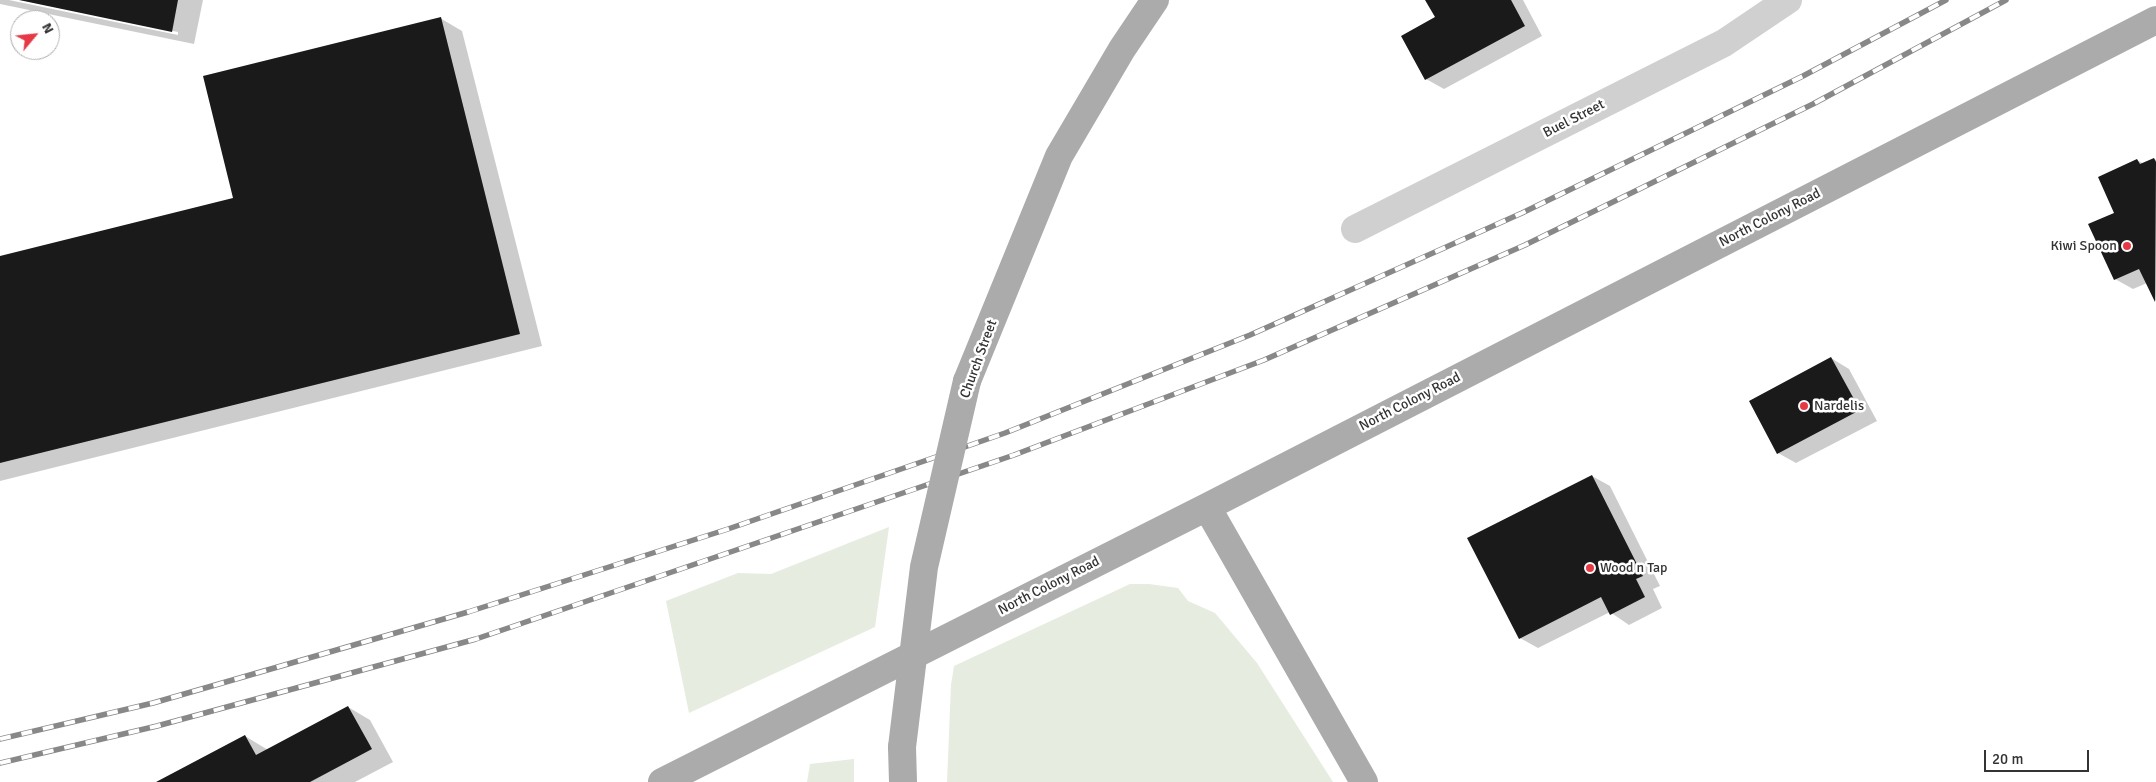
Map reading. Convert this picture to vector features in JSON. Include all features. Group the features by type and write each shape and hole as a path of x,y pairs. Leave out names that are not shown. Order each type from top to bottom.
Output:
{"main road":[{"name":"Church Street","path":"903,782 902,747 924,567 968,381 1059,156 1122,49 1155,0"},
{"name":"North Colony Road","path":"662,782 1206,507 2156,20"},
{"path":"1206,507 1364,782"}],"street":[{"name":"Buel Street","path":"1355,229 1724,43 1788,0"}],"shaded area":[{"path":"889,527 875,627 689,713 666,601 738,573 771,574"},
{"path":"1130,584 1149,584 1178,588 1188,601 1215,613 1257,663 1333,782 947,782 951,685 954,666"},
{"path":"854,759 854,782 807,782 810,764"}],"building":[{"path":"19,0 178,0 172,32"},
{"path":"1425,0 1511,0 1525,26 1425,80 1401,36 1435,17"},
{"path":"441,17 520,334 0,463 0,256 233,198 203,76"},
{"name":"Kiwi Spoon","path":"2154,158 2156,162 2155,302 2139,269 2114,280 2088,224 2114,213 2098,177 2137,159 2140,164"},
{"name":"Nardelis","path":"1831,357 1860,410 1777,454 1749,401"},
{"path":"1592,475 1643,576 1636,579 1645,597 1610,615 1601,597 1519,639 1467,538"},
{"path":"348,706 372,749 310,782 156,782 245,735 256,755"}],"railway":[{"path":"0,739 153,703 468,612 728,529 1005,433 1250,335 1522,213 1803,76 1946,0"},
{"path":"0,763 157,726 476,639 1014,455 1264,360 1525,245 1813,104 2006,0"}],"place":[{"name":"Kiwi Spoon","path":"2127,246"},
{"name":"Nardelis","path":"1804,406"},
{"name":"Wood n Tap","path":"1590,568"}]}
